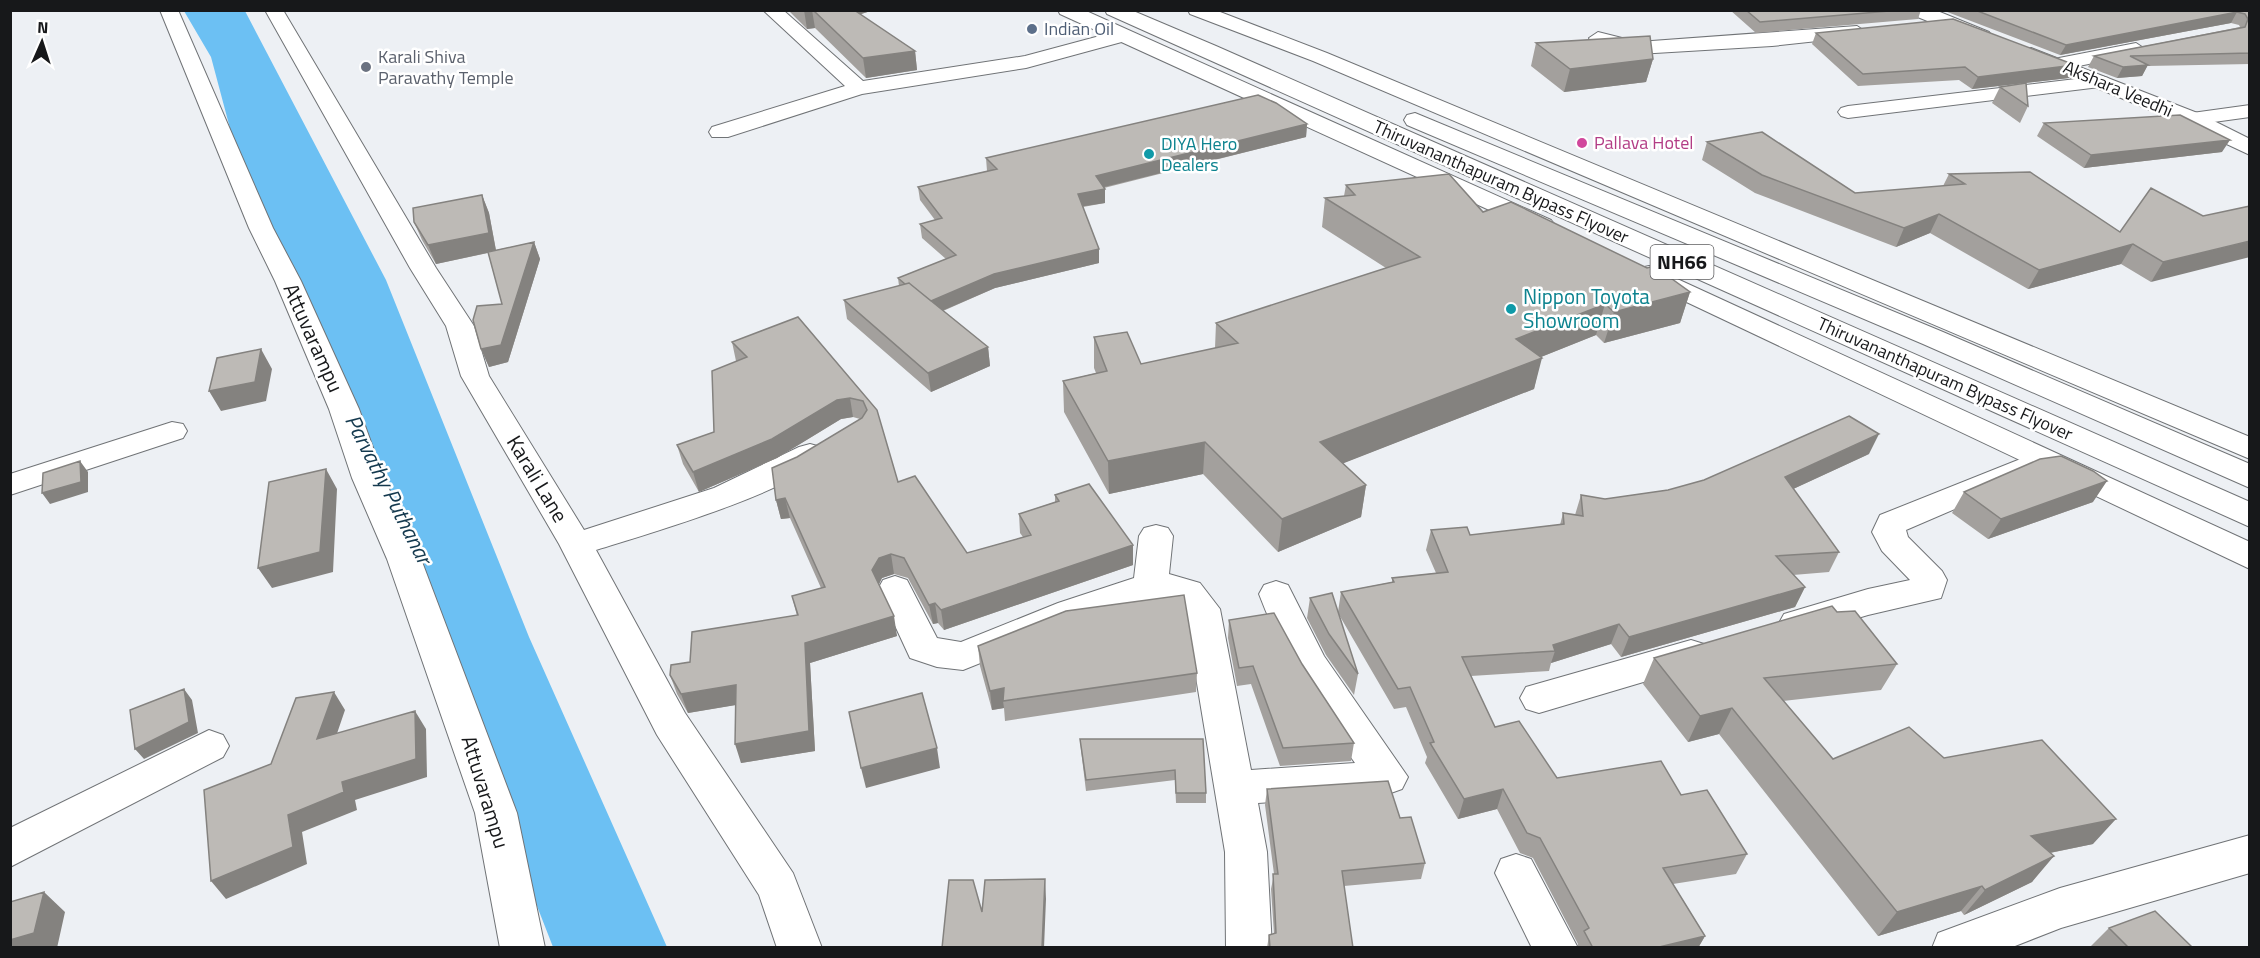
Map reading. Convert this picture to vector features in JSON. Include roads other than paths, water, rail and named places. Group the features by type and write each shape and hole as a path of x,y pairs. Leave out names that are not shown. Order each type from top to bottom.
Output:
{"main road":[{"path":"1067,10 1118,23 2040,460 2250,557"},
{"name":"Thiruvananthapuram Bypass Flyover","path":"1153,10 1934,338 2250,477"},
{"path":"1197,10 1320,57 2250,449"},
{"name":"Akshara Veedhi","path":"1912,19 1947,24 2059,64 2192,119 2250,148"},
{"name":"Thiruvananthapuram Bypass Flyover","path":"1118,23 1209,50 2250,516"}],"street":[{"name":"Attuvarampu","path":"169,10 261,228 288,281 344,409 368,478 404,559 496,813 523,948"},
{"name":"Karali Lane","path":"274,10 423,268 460,326 475,376 576,544 671,724 778,887 800,948"},
{"path":"772,10 859,88"},
{"path":"720,132 859,88 1026,62 1118,23"},
{"path":"1598,38 1638,48 1772,40 1875,30"},
{"path":"2059,64 2151,47"},
{"path":"1848,112 2102,82"},
{"path":"2192,119 2250,111"},
{"path":"10,485 172,430"},
{"path":"576,544 716,500 789,467 834,439"},
{"path":"1766,632 1868,602 1929,589 1930,580 1894,543 1889,532 1892,524 2040,460"},
{"path":"1150,589 1156,536"},
{"path":"895,589 923,648 937,653 963,656 1129,591 1175,586 1194,597 1202,609 1246,852 1249,948"},
{"path":"1234,788 1388,777 1314,674 1284,617 1276,594"},
{"path":"1539,698 1721,645"},
{"path":"10,849 209,746"},
{"path":"1954,948 2060,908 2242,864"},
{"path":"1516,873 1556,948"}],"water":[{"name":"Parvathy Puthanar","path":"184,11 245,11 386,280 529,637 667,947 553,947 411,583 256,226 211,57"}],"place":[{"name":"Indian Oil","path":"1032,29"},
{"name":"Karali Shiva Paravathy Temple","path":"366,67"},
{"name":"Pallava Hotel","path":"1582,143"},
{"name":"DIYA Hero Dealers","path":"1149,154"},
{"name":"Nippon Toyota Showroom","path":"1511,309"}]}
